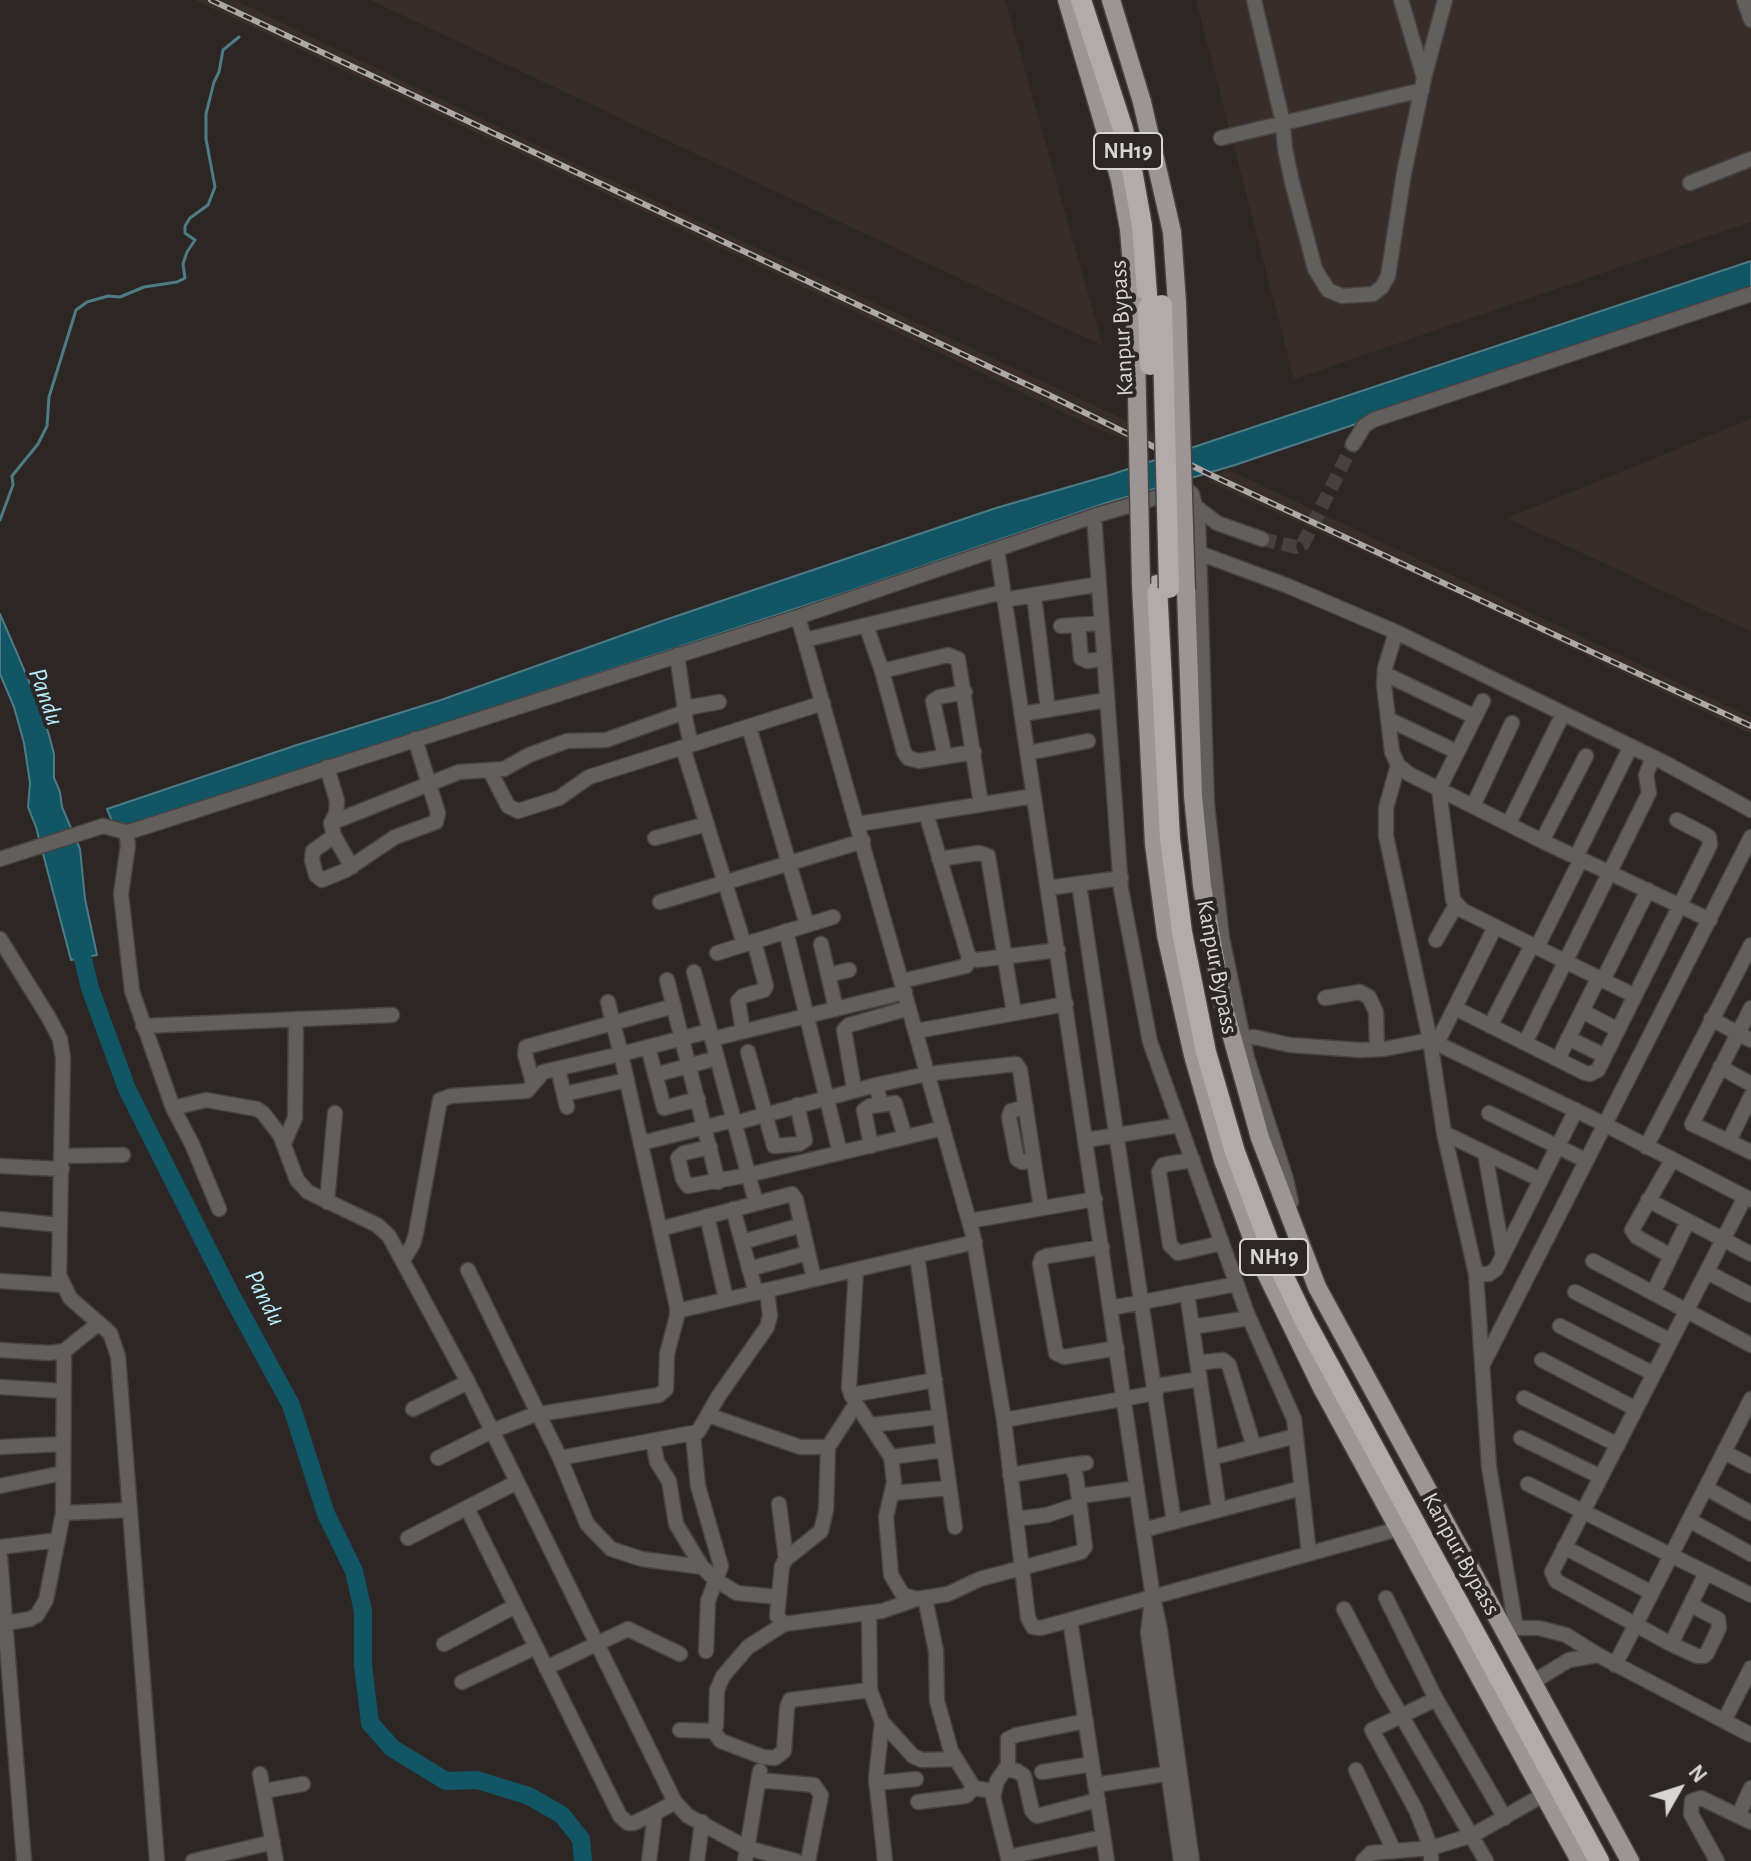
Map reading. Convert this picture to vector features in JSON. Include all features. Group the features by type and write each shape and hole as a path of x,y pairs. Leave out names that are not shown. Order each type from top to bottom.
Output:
{"highway":[{"name":"Kanpur Bypass","path":"1081,0 1123,129 1156,305 1182,844 1192,928 1220,1049 1249,1153 1288,1255 1317,1318 1612,1861"},
{"name":"Kanpur Bypass","path":"1096,0 1146,175 1155,232 1157,585 1170,839 1182,932 1206,1052 1231,1138 1274,1256 1305,1321 1599,1861"}],"main road":[{"path":"1067,0 1120,180 1129,229 1156,305 1202,886 1224,1008 1260,1138 1317,1287 1510,1628 1531,1683 1630,1861"},
{"path":"1111,0 1142,102 1172,232 1156,305 1141,584 1154,844 1166,935 1193,1055 1219,1145 1263,1267 1281,1306 1398,1529 1580,1861"}],"street":[{"path":"1254,0 1283,123 1292,182 1320,282 1328,290 1342,296 1373,294 1382,287 1388,276 1404,173 1445,0"},
{"path":"1401,0 1423,84"},
{"path":"1744,0 1751,20"},
{"path":"1221,138 1423,84"},
{"path":"1690,183 1751,159"},
{"path":"1353,444 1364,426 1373,420 1751,294"},
{"path":"0,859 98,827 119,830 327,767 798,617 1094,516 1185,489 1192,494 1195,506 1199,553 1207,805 1222,938 1253,1079 1286,1179 1291,1201 1291,1222"},
{"path":"1195,506 1217,523 1262,539"},
{"path":"1094,516 1121,878 1150,1042 1249,1318 1294,1419 1309,1554"},
{"path":"997,549 1153,1597 1148,1633 1192,1861"},
{"path":"1199,553 1288,586 1396,632 1653,757 1751,810"},
{"path":"805,640 1004,596 1034,595 1099,584"},
{"path":"1034,595 1048,710"},
{"path":"798,617 975,1242 988,1368 1004,1420 1028,1618 1033,1627 1041,1628 1398,1529"},
{"path":"1061,626 1101,623"},
{"path":"866,625 908,758 919,761 974,752"},
{"path":"1078,625 1081,658 1087,661 1103,659"},
{"path":"1396,632 1385,674 1392,752 1398,765 1542,841 1710,920"},
{"path":"415,739 428,783 438,813 436,822 395,837 352,867 322,880 316,875 313,851 333,829 428,783 469,770 504,769 529,755 567,741 606,740 685,710 677,655"},
{"path":"882,671 948,655 954,656 961,665 981,804"},
{"path":"1385,674 1475,717"},
{"path":"945,757 933,701 965,692"},
{"path":"1022,714 1106,700"},
{"path":"1483,701 1439,789 1451,893 1456,905 1635,996"},
{"path":"719,702 691,707 684,713 687,746 707,824 725,882 766,986 764,990 743,996 738,1001 743,1031"},
{"path":"490,771 508,806 518,811 559,798 589,777 823,703"},
{"path":"1509,823 1563,714"},
{"path":"1388,719 1457,752"},
{"path":"1473,806 1512,723"},
{"path":"749,727 807,925"},
{"path":"1028,753 1088,741"},
{"path":"1490,1026 1579,858 1631,746"},
{"path":"1542,841 1586,756"},
{"path":"1525,1043 1649,793 1646,775 1653,757"},
{"path":"1398,765 1386,808 1386,836 1433,1041 1444,1133 1476,1274 1489,1467 1510,1628 1555,1631 1751,1735"},
{"path":"327,767 337,801 333,829 352,867"},
{"path":"858,824 1034,796"},
{"path":"403,1260 416,1233 440,1100 451,1096 527,1091 543,1072 682,1038 743,1031 836,1009 966,966 969,958 926,813"},
{"path":"1455,1008 1590,1074 1598,1070 1710,845 1706,835 1677,820"},
{"path":"655,838 707,824"},
{"path":"119,830 128,845 121,894 132,991 173,1108 219,1209"},
{"path":"1481,1368 1585,1160 1610,1128 1751,837"},
{"path":"660,902 863,841"},
{"path":"939,859 979,853 988,856 1014,1013"},
{"path":"1048,888 1121,878"},
{"path":"1079,884 1174,1522"},
{"path":"1558,1059 1648,890"},
{"path":"1436,940 1456,905"},
{"path":"717,953 833,917"},
{"path":"1433,1041 1455,1008 1495,927"},
{"path":"786,931 840,1153"},
{"path":"0,939 60,1039 63,1058 59,1275 62,1285 78,1306 110,1333 118,1356 157,1861"},
{"path":"821,944 836,1009"},
{"path":"1646,1147 1751,945"},
{"path":"969,958 977,960 1058,950"},
{"path":"828,975 849,970"},
{"path":"694,972 756,1203"},
{"path":"667,980 718,1182"},
{"path":"1325,998 1360,992 1369,997 1376,1012 1377,1049"},
{"path":"438,1458 492,1431 539,1414 664,1393 666,1389 667,1354 677,1311 608,1002"},
{"path":"916,1031 1066,1004"},
{"path":"533,1083 526,1047 674,1006"},
{"path":"857,1090 854,1088 845,1036 846,1026 909,1008"},
{"path":"1692,1124 1720,1067 1745,1036 1751,1008"},
{"path":"1582,1011 1618,1030"},
{"path":"143,1026 392,1015"},
{"path":"284,1143 295,1118 296,1019"},
{"path":"1711,1019 1745,1036"},
{"path":"1243,1038 1254,1037 1305,1047 1377,1049 1433,1041 1576,1110 1748,1199 1724,1239 1552,1572 1556,1581 1671,1644 1704,1656 1719,1628 1718,1619 1691,1605"},
{"path":"1568,1038 1605,1056"},
{"path":"648,1047 664,1108"},
{"path":"748,1052 774,1146 799,1144 805,1137 797,1105"},
{"path":"655,1075 717,1058"},
{"path":"641,1143 927,1074 1016,1064 1020,1070 1041,1208"},
{"path":"1720,1067 1751,1084"},
{"path":"558,1069 566,1100 627,1080"},
{"path":"876,1085 881,1104"},
{"path":"1729,1141 1751,1096"},
{"path":"635,1115 698,1099"},
{"path":"173,1108 201,1100 257,1109 268,1118 284,1143 297,1180 308,1192 383,1229 403,1260 468,1382 675,1802 688,1816 702,1822 746,1854 796,1861"},
{"path":"871,1146 864,1110 881,1104 895,1103 905,1137"},
{"path":"1476,1274 1493,1273 1576,1110"},
{"path":"1665,1110 1751,1152"},
{"path":"327,1202 335,1113"},
{"path":"1489,1113 1585,1160"},
{"path":"1086,1140 1180,1125"},
{"path":"710,1147 684,1153 678,1158 688,1186 718,1182 943,1128"},
{"path":"1444,1133 1541,1180"},
{"path":"1485,1153 1503,1256"},
{"path":"0,1166 123,1155"},
{"path":"1193,1160 1163,1165 1159,1172 1170,1245 1178,1253 1222,1243"},
{"path":"1671,1256 1637,1237 1632,1230 1672,1160"},
{"path":"660,1229 792,1194 814,1279"},
{"path":"969,1221 1095,1199"},
{"path":"1648,1200 1751,1254"},
{"path":"560,1458 693,1435 702,1427 767,1327 770,1316 749,1269 733,1209"},
{"path":"707,1216 726,1299"},
{"path":"0,1219 60,1225"},
{"path":"1653,1293 1688,1221"},
{"path":"742,1242 802,1225"},
{"path":"677,1311 975,1242"},
{"path":"1102,1247 1047,1256 1042,1258 1040,1264 1056,1353 1064,1357 1117,1348"},
{"path":"749,1269 808,1253"},
{"path":"917,1255 955,1527"},
{"path":"1593,1261 1751,1345"},
{"path":"468,1270 560,1458 587,1524 611,1549 642,1559 702,1567"},
{"path":"856,1270 849,1388 891,1457 893,1493 886,1517 891,1575 903,1595 921,1599"},
{"path":"1707,1272 1751,1295"},
{"path":"0,1281 62,1285"},
{"path":"1111,1308 1237,1284"},
{"path":"1575,1292 1671,1341"},
{"path":"1187,1293 1219,1510"},
{"path":"1192,1327 1249,1318"},
{"path":"0,1350 64,1351 99,1323"},
{"path":"1560,1326 1654,1374"},
{"path":"6,1623 30,1619 46,1600 63,1513 64,1351"},
{"path":"1197,1363 1223,1360 1229,1365 1254,1447"},
{"path":"1542,1360 1636,1409"},
{"path":"1004,1420 1124,1400 1200,1379"},
{"path":"784,1624 777,1616 782,1566 786,1559 815,1538 824,1522 828,1447 854,1399 935,1380"},
{"path":"413,1409 468,1382"},
{"path":"0,1387 63,1391"},
{"path":"1524,1398 1618,1445"},
{"path":"1615,1665 1724,1452 1746,1422 1751,1399"},
{"path":"708,1415 800,1447 828,1447"},
{"path":"871,1425 939,1417"},
{"path":"693,1435 698,1486 721,1566 708,1601 706,1651"},
{"path":"1211,1458 1296,1436"},
{"path":"1521,1438 1601,1477"},
{"path":"653,1442 657,1462 669,1481 676,1524 702,1567 716,1580 745,1595 778,1597"},
{"path":"0,1447 63,1444"},
{"path":"891,1457 944,1450"},
{"path":"1724,1452 1751,1466"},
{"path":"1010,1475 1086,1463"},
{"path":"713,1731 716,1726 717,1690 723,1676 748,1647 784,1624 869,1613 948,1594 980,1579 1081,1552 1085,1547 1080,1500 1076,1476 1070,1465"},
{"path":"0,1486 63,1473"},
{"path":"408,1538 517,1482"},
{"path":"1528,1484 1751,1595"},
{"path":"893,1493 949,1488"},
{"path":"1016,1519 1047,1515 1080,1500 1137,1488"},
{"path":"1143,1530 1302,1488"},
{"path":"1706,1488 1751,1513"},
{"path":"779,1504 786,1559"},
{"path":"467,1508 623,1820 634,1823 675,1802"},
{"path":"63,1513 130,1510"},
{"path":"1689,1520 1751,1554"},
{"path":"0,1547 58,1540"},
{"path":"1564,1547 1652,1593"},
{"path":"0,1556 2,1608 6,1623 6,1717 17,1765 24,1861"},
{"path":"1671,1644 1706,1573"},
{"path":"1386,1598 1436,1699 1505,1818"},
{"path":"921,1599 936,1651 937,1701 947,1738 974,1788 993,1791"},
{"path":"444,1644 515,1606"},
{"path":"1344,1609 1486,1861"},
{"path":"869,1613 870,1690 882,1722 913,1756 922,1760 956,1759"},
{"path":"1070,1620 1107,1861"},
{"path":"546,1668 628,1629 680,1654"},
{"path":"462,1682 536,1647"},
{"path":"1531,1683 1569,1660 1598,1655"},
{"path":"1724,1721 1751,1668"},
{"path":"680,1730 713,1731 721,1741 763,1757 775,1758 784,1751 790,1700 870,1690"},
{"path":"1431,1855 1416,1810 1372,1730 1436,1699"},
{"path":"1086,1721 1010,1737 1007,1743 1009,1760 993,1791 994,1807 1009,1859 1063,1853 1103,1837"},
{"path":"882,1722 876,1783 885,1861"},
{"path":"746,1854 763,1757"},
{"path":"1042,1772 1092,1764"},
{"path":"0,1767 17,1765"},
{"path":"1005,1769 1024,1776 1032,1811 1040,1816"},
{"path":"1356,1770 1394,1851"},
{"path":"1095,1785 1173,1773"},
{"path":"1173,1773 1181,1861"},
{"path":"260,1774 276,1861"},
{"path":"876,1783 916,1779"},
{"path":"759,1780 814,1785 821,1795 808,1861"},
{"path":"264,1791 303,1784"},
{"path":"918,1802 966,1796 974,1788"},
{"path":"1717,1861 1691,1814 1692,1801 1701,1798 1745,1819 1751,1788"},
{"path":"1363,1861 1371,1853 1394,1851 1431,1855 1543,1795"},
{"path":"1022,1820 1098,1800"},
{"path":"649,1861 655,1813"},
{"path":"697,1861 702,1822"},
{"path":"193,1861 273,1842"}],"shaded area":[{"path":"195,0 234,0 583,167 1162,437 1156,452 1087,424"},
{"path":"370,0 1005,0 1103,346"},
{"path":"1196,0 1751,0 1751,222 1294,379"},
{"path":"1751,419 1751,632 1507,518"},
{"path":"1227,469 1751,717 1751,734 1452,592 1207,481"}],"water":[{"path":"1751,261 1751,290 1235,465 1106,503 850,591 116,831 107,809 441,700 662,621 996,508 1110,475"},
{"path":"0,614 49,735 54,754 54,778 62,807 80,849 85,899 97,955 71,960 28,807 30,783 24,743 0,674"}],"waterway":[{"path":"0,520 13,485 12,476 38,444 47,426 49,397 76,310 87,302 108,296 120,297 144,287 185,278 183,264 195,240 185,233 185,226 190,218 208,205 215,187 206,139 206,114 223,50 239,37"},
{"name":"Pandu","path":"77,934 90,988 127,1089 229,1291 291,1405 326,1514 354,1571 363,1611 363,1665 370,1723 392,1748 446,1781 477,1780 529,1796 562,1815 581,1839 583,1861"}],"tunnel":[{"path":"1262,539 1296,547 1303,544 1353,444"}],"railway":[{"path":"211,0 1051,396 1211,475 1751,726"}]}
